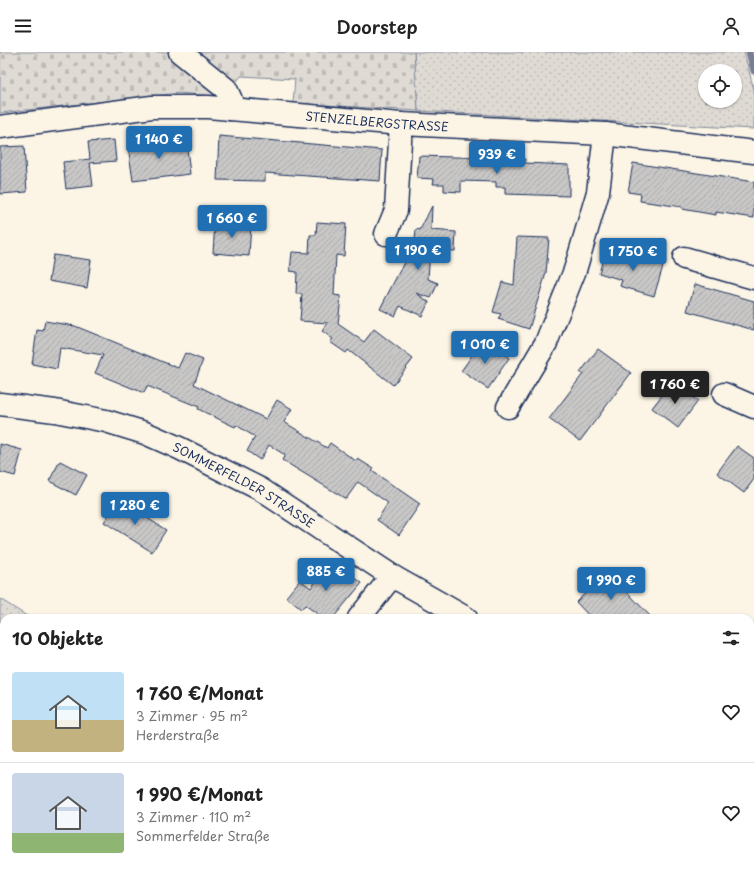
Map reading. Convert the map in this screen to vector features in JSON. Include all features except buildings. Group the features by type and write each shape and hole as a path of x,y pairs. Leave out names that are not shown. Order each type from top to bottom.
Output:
{"street":[{"path":"180,52 226,89 231,100 230,109"},
{"name":"STENZELBERGSTRASSE","path":"0,127 152,107 230,109 401,124 605,134 754,152"},
{"path":"386,234 396,210 401,124"},
{"path":"508,407 546,343 575,270 598,192 605,134"},
{"path":"684,258 754,278"},
{"path":"724,394 754,407"},
{"name":"SOMMERFELDER STRASSE","path":"0,404 55,411 106,421 144,433 179,448 260,489 392,576 459,614"},
{"path":"361,614 392,576"}],"green space":[{"path":"0,52 414,52 418,111 293,103 295,79 241,76 224,97 179,93 0,113"},
{"path":"414,52 744,52 754,90 754,129 418,111"},
{"path":"0,599 24,614 0,614"}],"waterway":[{"path":"749,52 754,71"}]}
